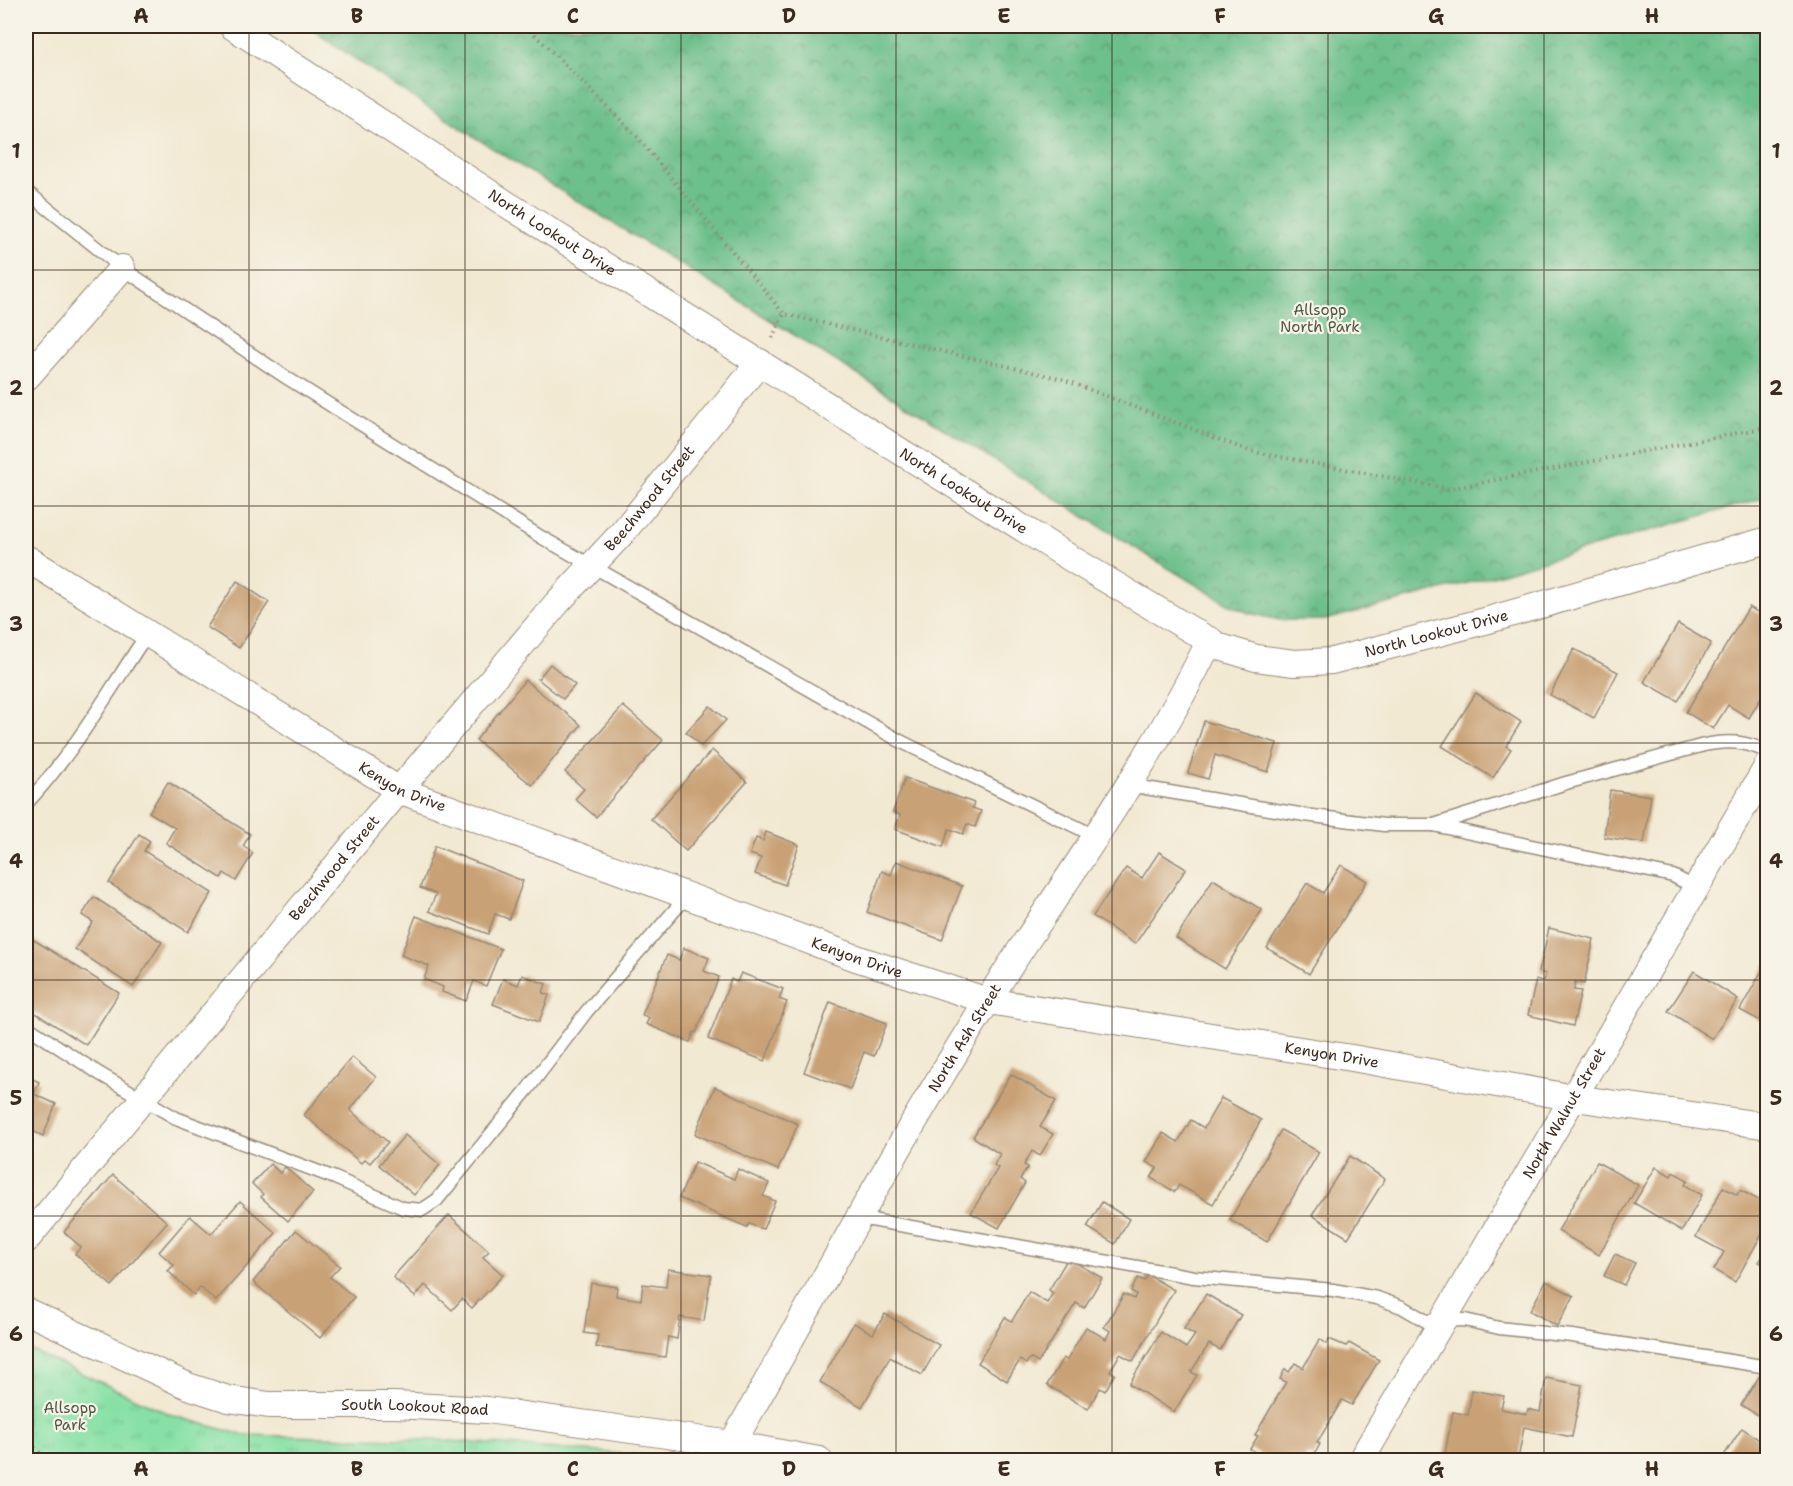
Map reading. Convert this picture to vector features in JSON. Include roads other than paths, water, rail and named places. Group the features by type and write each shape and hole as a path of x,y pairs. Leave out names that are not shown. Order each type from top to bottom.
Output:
{"street":[{"name":"North Lookout Drive","path":"232,26 353,106 1075,561 1220,647 1256,658 1294,663 1332,661 1485,621 1767,540"},
{"path":"26,378 122,268"},
{"name":"Beechwood Street","path":"26,1240 399,790 591,565 623,532 760,362"},
{"name":"Kenyon Drive","path":"26,558 399,790 859,959 988,1001 1352,1058 1575,1098 1767,1125"},
{"name":"North Ash Street","path":"732,1443 860,1218 988,1001 1128,785 1194,674 1209,640"},
{"name":"North Walnut Street","path":"1361,1461 1696,888 1757,804 1767,765"},
{"name":"South Lookout Road","path":"26,1311 188,1386 228,1399 269,1405 395,1405 487,1410 732,1443 766,1455 819,1461"}],"lane":[{"path":"26,191 122,268 287,378 541,537 902,742 1031,807 1095,836"},
{"path":"26,804 40,789 88,722 147,634"},
{"path":"1433,825 1566,783 1704,745 1727,741 1751,743 1767,752"},
{"path":"1128,785 1305,815 1384,825 1433,825 1673,876 1696,888"},
{"path":"26,1026 143,1100 176,1118 335,1178 403,1208 422,1210 437,1200 527,1090 587,1011 687,896"},
{"path":"860,1218 1194,1277 1332,1290 1377,1298 1402,1307 1426,1321 1465,1320 1499,1328 1572,1336 1767,1367"}],"park label":[{"name":"Allsopp North Park","path":"1320,318"},
{"name":"Allsopp Park","path":"70,1416"}]}
